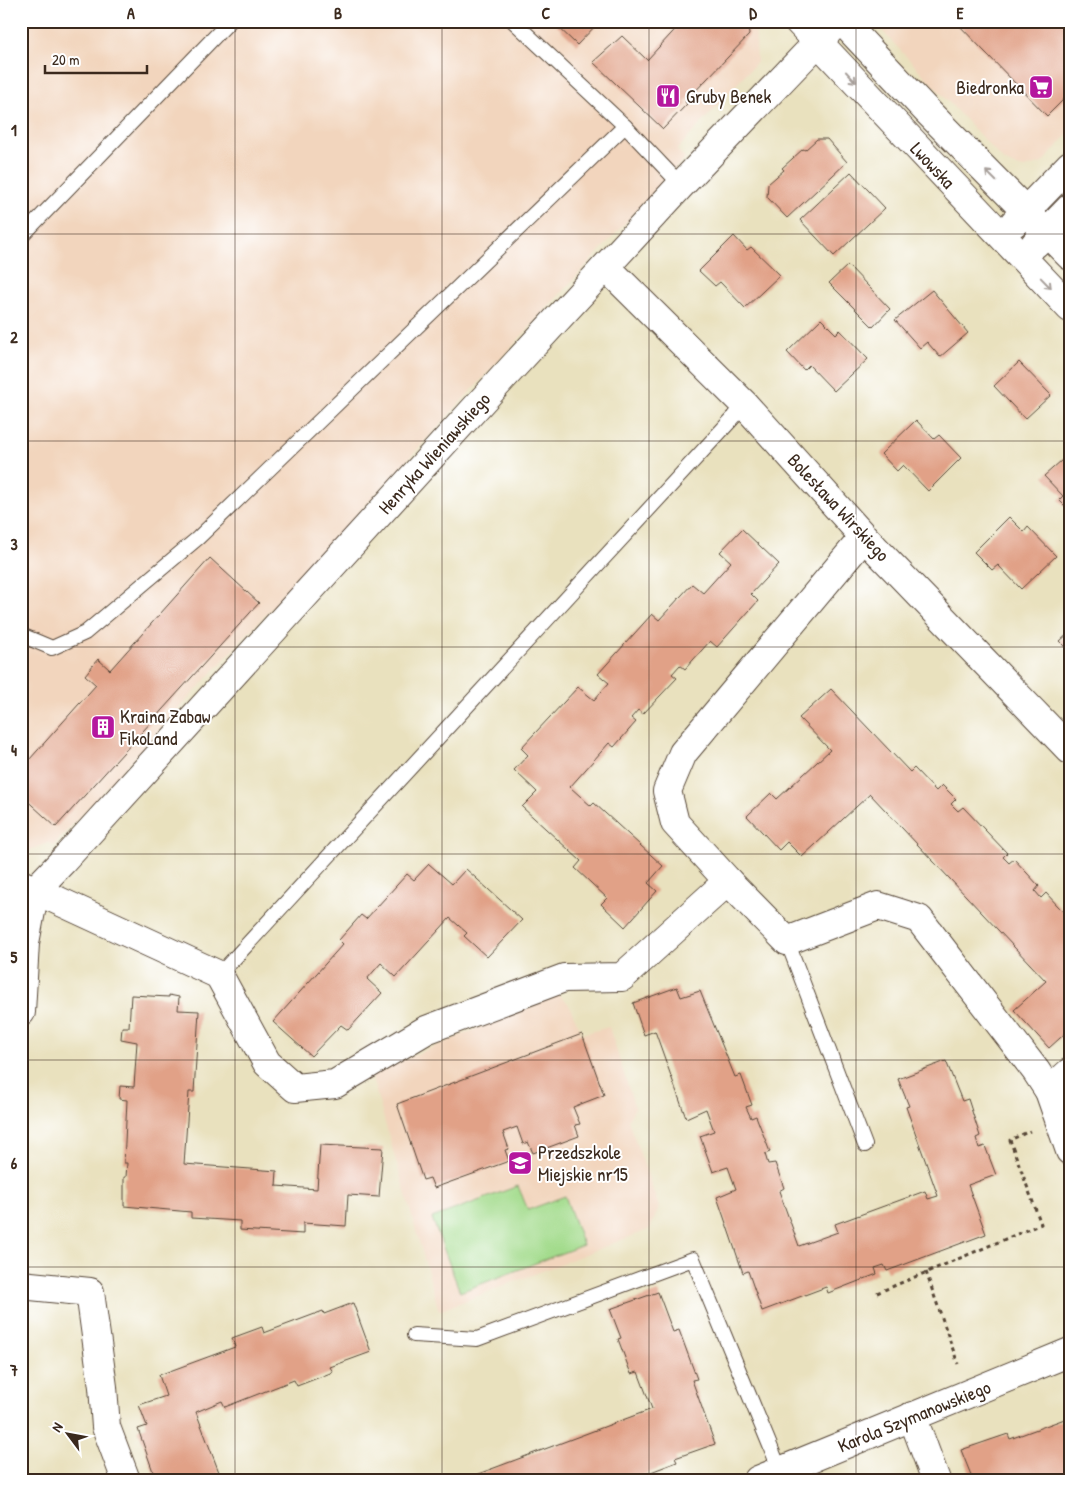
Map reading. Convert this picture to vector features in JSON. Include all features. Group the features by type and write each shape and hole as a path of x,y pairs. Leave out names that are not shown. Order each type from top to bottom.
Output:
{"street":[{"name":"Lwowska","path":"798,21 1070,308"},
{"name":"Lwowska","path":"840,21 1070,256"},
{"name":"Henryka Wieniawskiego","path":"28,887 682,185 817,42 840,21"},
{"path":"1001,236 1070,164"},
{"path":"1022,258 1070,208"},
{"name":"Bolesława Wirskiego","path":"606,267 745,405 864,537 1070,750"},
{"path":"864,537 683,753 667,791 675,823 787,941 878,906 919,919 1049,1091 1070,1151"},
{"path":"21,1012 23,943 28,887 219,975 267,1063 295,1088 335,1084 426,1030 564,978 622,977 728,881"},
{"path":"1049,1091 1070,1072"},
{"path":"21,1285 90,1292 103,1387 106,1427 126,1480"},
{"name":"Karola Szymanowskiego","path":"769,1475 1070,1352"},
{"path":"912,1416 936,1480"}],"lane":[{"path":"21,237 230,21"},
{"path":"513,21 624,126 682,185"},
{"path":"21,635 52,648 86,633 198,538 624,126"},
{"path":"219,975 745,405"},
{"path":"787,941 865,1145"},
{"path":"414,1334 477,1339 692,1259 769,1475"}],"path":[{"path":"877,1293 1041,1224 1010,1140 1058,1118"},
{"path":"926,1272 968,1393"}],"shaded area":[{"path":"21,21 755,21 757,62 677,150 685,158 54,845 48,843 21,854"},
{"path":"873,21 1070,21 1070,132 1042,163 1024,168 1004,161"},
{"name":"Przedszkole Miejskie nr15","path":"557,994 568,1003 582,1034 609,1027 635,1108 628,1120 659,1207 650,1229 439,1311 371,1074"}],"green space":[{"path":"518,1186 528,1210 565,1196 583,1245 460,1292 432,1218"}],"building":[{"path":"552,21 600,21 577,45"},
{"path":"683,21 744,21 748,25 749,35 685,102 687,104 663,129 593,62 622,36 647,60"},
{"path":"955,21 1070,21 1070,93 1047,116"},
{"path":"817,139 827,139 847,162 787,218 767,197 768,184 784,170 782,168"},
{"path":"851,172 885,208 834,256 800,220"},
{"path":"734,236 747,250 751,247 780,275 745,308 720,282 715,286 699,271"},
{"path":"848,265 890,309 873,327 829,283"},
{"path":"932,290 968,333 940,357 927,342 920,348 895,320"},
{"path":"821,319 836,334 840,330 868,359 834,391 809,365 804,370 787,352"},
{"path":"1019,362 1051,395 1025,419 994,386"},
{"path":"916,420 934,439 939,435 961,458 928,491 903,465 897,471 881,454"},
{"path":"1070,453 1070,511 1059,500 1063,496 1044,476"},
{"path":"1009,517 1024,532 1028,527 1056,556 1021,589 998,565 992,570 974,552"},
{"path":"742,529 779,564 751,594 758,601 717,647 710,641 685,669 680,665 672,674 677,678 643,714 638,710 631,718 636,722 614,747 609,743 570,787 591,806 594,803 663,866 648,883 657,891 625,927 601,904 607,898 575,868 581,861 522,807 537,792 514,770 528,755 521,748 578,687 594,700 609,683 598,674 652,614 659,620 692,584 703,593 731,562 720,552"},
{"name":"Kraina Zabaw FikoLand","path":"210,558 259,603 56,827 21,795 21,769 96,685 85,675 98,659 110,670"},
{"path":"1070,632 1070,651 1060,641"},
{"path":"831,689 910,772 914,768 936,791 942,785 956,799 951,804 958,811 963,807 1007,853 1003,857 1009,863 1014,859 1039,886 1035,891 1041,898 1046,893 1070,919 1070,1021 1068,1022 1070,1029 1049,1048 1014,1010 1046,981 870,794 802,857 787,842 779,850 747,816 771,793 777,799 830,750 799,718"},
{"path":"429,864 452,884 466,869 522,920 487,957 464,936 467,933 450,918 396,977 381,963 367,979 382,993 348,1030 341,1025 311,1056 273,1022 343,944 339,940 361,915 366,919 407,874 414,880"},
{"path":"677,987 681,997 700,991 735,1077 741,1075 752,1105 746,1107 751,1118 756,1116 770,1152 765,1154 768,1164 775,1163 784,1188 779,1191 799,1246 838,1232 835,1224 925,1191 928,1199 938,1196 906,1107 909,1106 898,1079 946,1061 962,1101 968,1099 980,1136 976,1138 979,1148 985,1146 996,1175 968,1185 986,1234 887,1271 884,1265 875,1268 877,1274 828,1293 826,1287 762,1311 748,1271 743,1273 717,1197 736,1189 728,1167 713,1172 700,1136 714,1131 706,1109 686,1118 655,1031 644,1035 633,1003"},
{"path":"131,995 169,997 169,995 179,997 178,1010 199,1011 194,1092 189,1092 184,1164 277,1171 276,1186 317,1189 320,1145 383,1148 379,1197 348,1195 346,1226 303,1223 303,1234 240,1230 240,1221 191,1218 191,1212 124,1206 124,1177 126,1177 127,1163 124,1163 127,1100 119,1099 120,1086 134,1087 137,1042 121,1039 122,1027 129,1027"},
{"path":"582,1034 604,1095 573,1107 580,1124 575,1125 579,1136 533,1153 528,1142 523,1144 517,1127 503,1132 509,1149 505,1150 509,1161 434,1188 430,1178 423,1180 397,1104"},
{"path":"658,1292 673,1332 679,1330 697,1379 692,1380 715,1444 675,1458 677,1462 630,1480 462,1480 652,1409 638,1372 631,1374 618,1339 621,1338 610,1309"},
{"path":"353,1303 371,1352 330,1367 333,1372 297,1386 294,1380 225,1407 222,1401 196,1412 222,1480 156,1480 138,1429 147,1426 139,1405 166,1396 159,1375 235,1347 232,1338 262,1327 264,1333 323,1311 324,1314"},
{"path":"1070,1417 1070,1479 973,1480 961,1450 1008,1434 1010,1439"}],"place":[{"name":"Biedronka","path":"1041,87"},
{"name":"Gruby Benek","path":"668,96"},
{"name":"Kraina Zabaw FikoLand","path":"103,727"},
{"name":"Przedszkole Miejskie nr15","path":"520,1163"}]}
